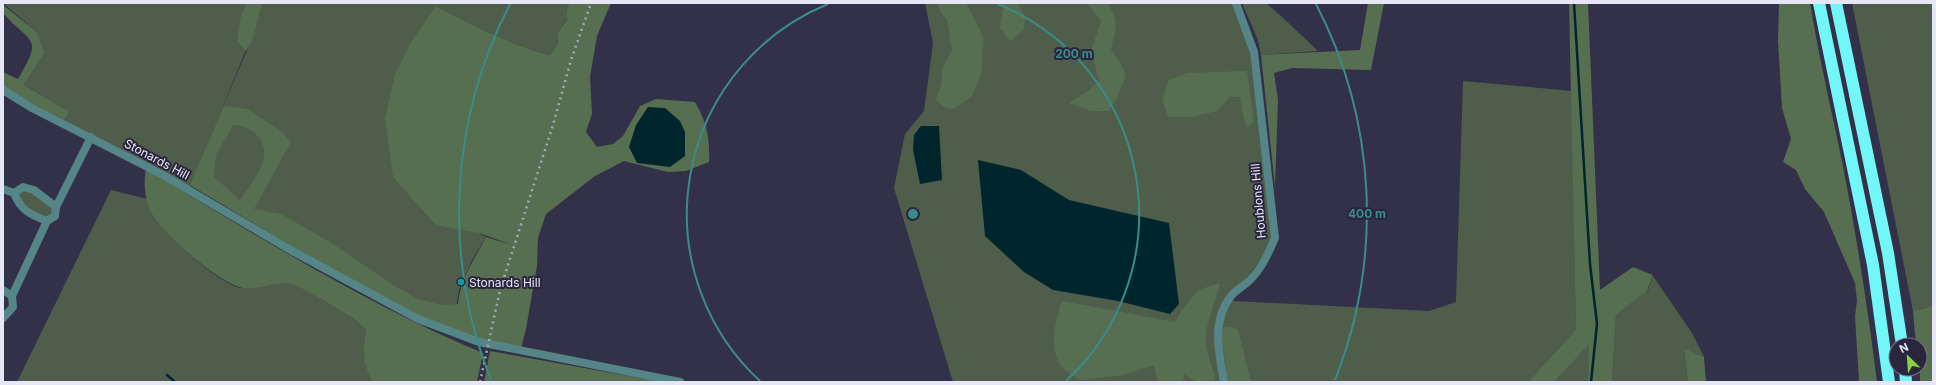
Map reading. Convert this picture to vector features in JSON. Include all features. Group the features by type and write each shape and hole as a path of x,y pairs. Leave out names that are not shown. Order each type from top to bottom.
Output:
{"highway":[{"path":"1819,3 1873,265 1889,382"},
{"path":"1836,3 1888,253 1901,337"}],"street":[{"name":"Houblons Hill","path":"1224,382 1217,342 1221,315 1231,296 1250,281 1264,264 1275,238 1254,52 1236,3"},
{"name":"Stonards Hill","path":"3,90 32,108 163,175 294,252 418,319 479,342 680,382"},
{"path":"4,315 13,307 12,296 47,221 56,216 56,207 91,137"},
{"path":"14,193 23,187 34,190 56,207"},
{"path":"3,189 14,193"},
{"path":"14,193 18,204 29,214 47,221"},
{"path":"3,290 12,296"}],"shaded area":[{"path":"3,3 257,3 245,52 219,116 253,36 262,3 569,3 567,19 557,33 558,44 550,55 506,40 436,6 479,233 486,237 472,260 459,290 452,333 191,186 189,188 64,120 70,112 24,85 45,52 37,32"},
{"path":"247,3 262,3 253,39 246,51 237,41 241,16"},
{"path":"569,3 611,3 597,36 590,77 592,114 586,132 597,147 613,144 623,136 640,106 656,99 695,102 707,131 709,162 686,171 668,172 624,161 595,176 546,214 538,238 537,266 526,329 520,352 452,333 306,255 190,185 224,106 247,109 282,132 291,142 254,209 281,214 330,242 393,285 418,299 441,305 458,304 465,277 486,237 512,245 479,233 436,225 393,177 385,119 395,74 411,42 436,6 506,40 550,55 558,44 557,33 567,20","holes":["233,125 247,128 258,136 264,148 263,162 259,172 240,200 214,177 216,155"]},
{"path":"925,3 1235,3 1248,36 1272,236 1259,262 1227,298 1234,301 1429,311 1456,302 1463,81 1572,91 1576,329 1528,382 953,382 894,188 905,134 924,111 933,43"},
{"path":"938,3 966,3 983,36 982,71 972,96 954,109 944,107 936,100 941,85 943,67 952,50 947,20 941,13"},
{"path":"1000,3 1018,3 1025,17 1024,30 1010,41 1000,28 1003,8"},
{"path":"1087,3 1107,3 1114,16 1116,26 1111,50 1120,62 1126,75 1117,98 1109,111 1091,111 1069,103 1089,90 1099,80 1091,51 1101,21"},
{"path":"1242,3 1266,3 1318,51 1261,55 1258,40"},
{"path":"1368,3 1384,3 1371,70 1292,68 1274,73 1278,100 1275,187 1261,55 1360,50"},
{"path":"1569,3 1588,3 1600,290 1633,267 1653,275 1647,291 1616,315 1612,382 1588,382 1589,345 1554,382 1528,382 1576,329"},
{"path":"1779,3 1810,3 1821,65 1853,220 1877,382 1859,382 1855,316 1857,301 1855,283 1824,212 1805,189 1796,170 1783,162 1791,139 1782,108 1778,41"},
{"path":"1852,3 1933,3 1933,306 1913,311"},
{"path":"3,5 37,32 45,52 24,85 70,112 64,120 3,89 3,72 18,79 31,55 32,47 27,36 3,13"},
{"path":"1247,71 1254,122 1247,127 1242,111 1240,97 1230,97 1217,111 1192,117 1168,117 1162,99 1169,80 1187,73"},
{"path":"648,107 665,108 680,121 685,132 685,156 670,167 637,163 629,147 636,125"},
{"path":"921,126 939,126 942,180 920,184 913,150 914,135"},
{"path":"978,160 1021,170 1069,200 1169,223 1179,304 1170,314 1118,301 1053,290 1024,272 985,236"},
{"path":"146,169 354,291 439,334 483,353 477,382 373,382 369,376 365,363 364,344 366,330 361,325 330,304 291,284 285,283 245,288 229,283 217,276 180,246 153,216 145,193"},
{"path":"23,190 33,193 54,207 54,214 46,219 20,204 18,192"},
{"path":"111,190 147,199 153,216 169,235 181,247 220,279 242,288 285,283 291,284 298,286 342,311 366,330 364,351 365,363 369,376 373,382 17,382"},
{"path":"1653,276 1692,333 1704,357 1684,348 1688,382 1612,382 1616,315 1648,290"},
{"path":"1220,283 1206,335 1206,348 1214,372 1215,382 1196,382 1184,374 1183,382 1158,382 1154,365 1123,375 1080,380 1066,371 1059,362 1054,345 1054,336 1062,301 1175,322 1182,310 1198,290"},
{"path":"1933,306 1933,382 1920,382 1920,377 1928,377 1928,337 1915,337 1913,311"},
{"path":"1225,327 1231,327 1238,330 1251,382 1228,382 1221,332"},
{"path":"1590,344 1588,382 1554,382"},
{"path":"1684,348 1704,357 1706,382 1688,382"},
{"path":"490,351 662,382 484,382"}],"waterway":[{"path":"1574,3 1590,264 1597,324 1591,382"},
{"path":"167,375 175,382"}],"railway":[{"path":"480,382 500,290 553,125 571,60 591,3"}],"place":[{"name":"Stonards Hill","path":"461,282"}]}
